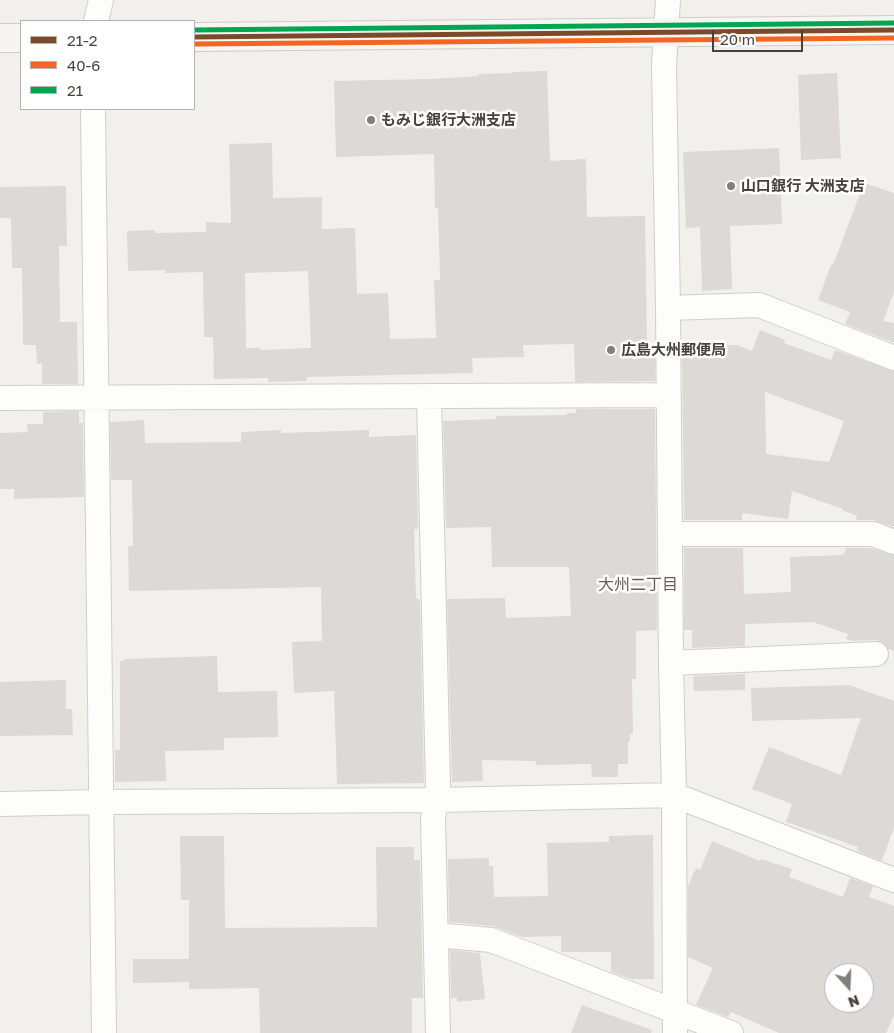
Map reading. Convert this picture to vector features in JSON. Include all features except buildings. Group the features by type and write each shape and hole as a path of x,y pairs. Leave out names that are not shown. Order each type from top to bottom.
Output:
{"main road":[{"path":"195,37 894,30"},
{"path":"0,38 20,38"}],"street":[{"path":"96,20 101,0"},
{"path":"668,0 664,65 671,534 675,1022"},
{"path":"93,110 104,1033"},
{"path":"668,308 759,305 894,358"},
{"path":"0,398 96,396 429,397 668,395"},
{"path":"429,397 438,786 433,819 438,1033"},
{"path":"671,534 872,534 894,542"},
{"path":"671,663 876,654"},
{"path":"0,804 436,800 674,795 894,880"},
{"path":"436,935 491,940 675,1022 731,1033"}],"transit line":[{"name":"21","path":"195,30 894,23"},
{"name":"21-2","path":"195,37 894,30"},
{"name":"40-6","path":"195,44 894,38"}],"place":[{"name":"もみじ銀行大洲支店","path":"371,120"},
{"name":"山口銀行 大洲支店","path":"731,186"},
{"name":"広島大州郵便局","path":"611,350"}],"district":[{"name":"大州二丁目","path":"638,585"}]}
